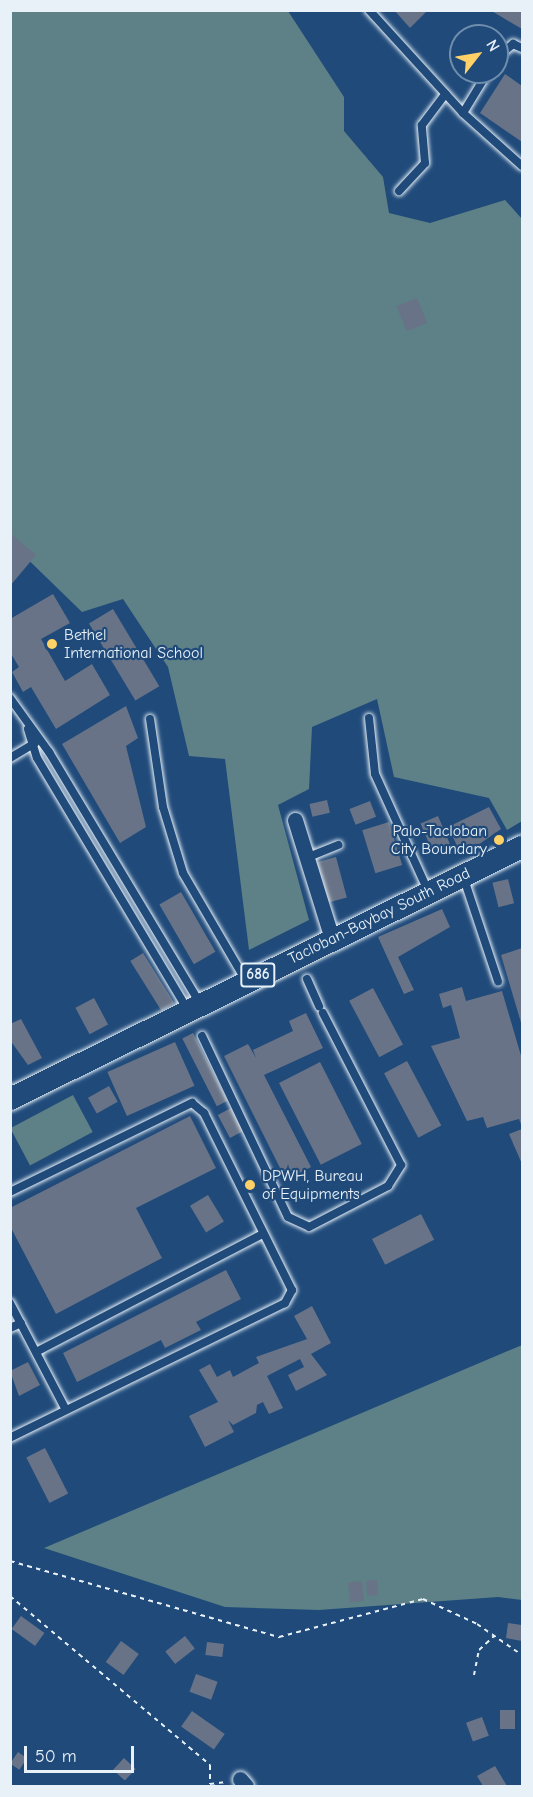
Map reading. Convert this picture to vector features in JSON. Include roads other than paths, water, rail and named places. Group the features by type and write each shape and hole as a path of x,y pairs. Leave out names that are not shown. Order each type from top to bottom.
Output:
{"main road":[{"name":"Tacloban-Baybay South Road","path":"10,1099 246,981 298,964 332,939 462,874 522,847"}],"street":[{"path":"295,820 304,858 332,939"}],"lane":[{"path":"369,10 463,113 522,166"},
{"path":"509,47 513,44 522,48"},
{"path":"463,113 481,84"},
{"path":"399,191 425,163 422,125 445,94"},
{"path":"12,704 27,724 195,1007"},
{"path":"369,718 375,774 429,892"},
{"path":"150,719 163,807 183,873 246,981"},
{"path":"10,758 36,742"},
{"path":"36,742 195,1007"},
{"path":"304,858 338,845"},
{"path":"462,874 498,981"},
{"path":"202,1036 288,1217 309,1227 388,1186 401,1165 306,979"},
{"path":"10,1192 192,1103 204,1113 292,1290 285,1303 65,1408 10,1438"},
{"path":"36,1352 263,1234"},
{"path":"10,1303 65,1408"},
{"path":"10,1328 21,1323"}],"place":[{"name":"Bethel International School","path":"52,644"},
{"name":"Palo-Tacloban City Boundary","path":"499,840"},
{"name":"DPWH, Bureau of Equipments","path":"250,1185"}]}
